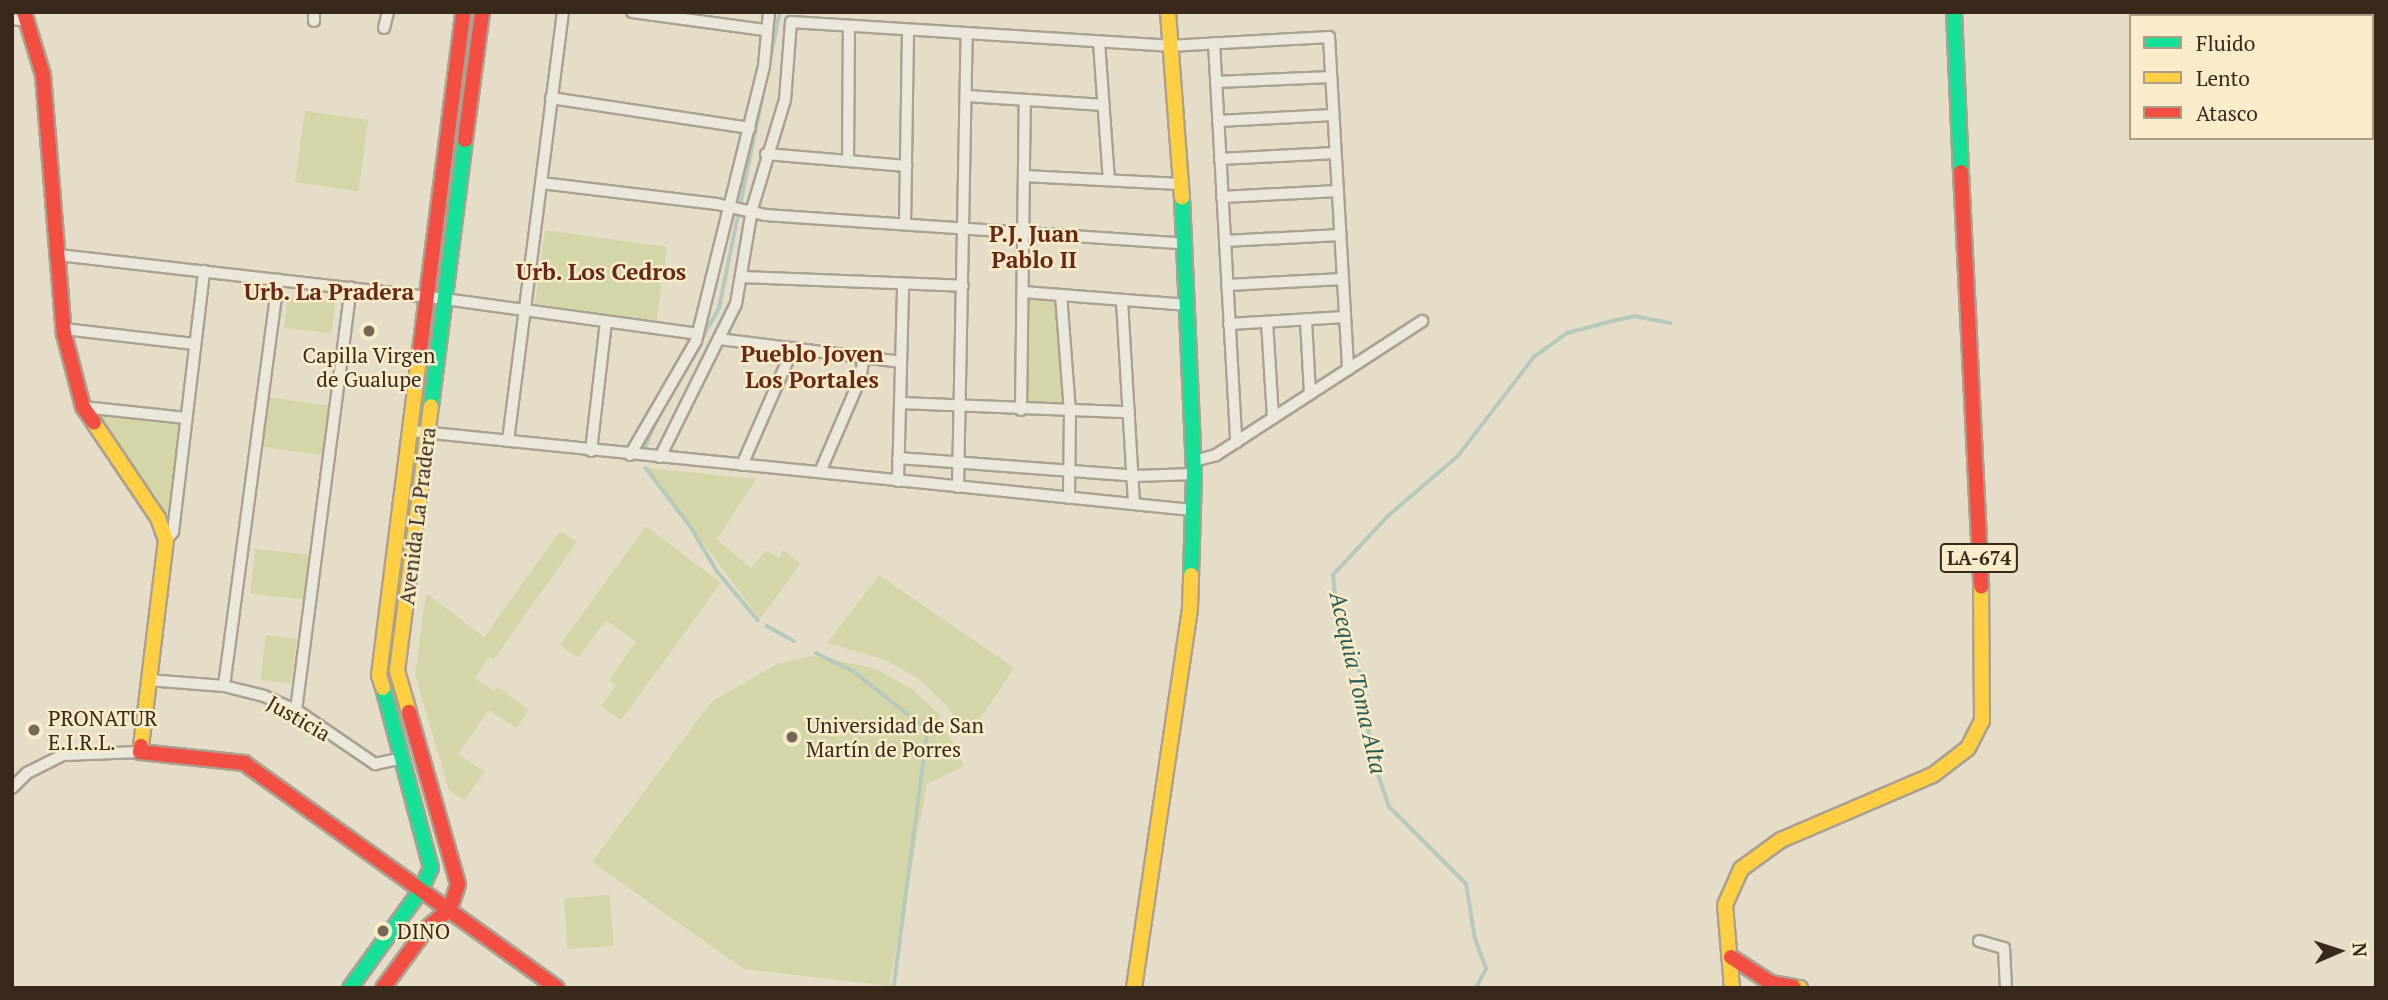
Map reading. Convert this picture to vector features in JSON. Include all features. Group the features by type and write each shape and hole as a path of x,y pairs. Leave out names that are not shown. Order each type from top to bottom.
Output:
{"main road":[{"name":"Avenida La Pradera","path":"450,909 458,884 397,681 420,431 428,297 463,12"},
{"name":"Avenida La Pradera","path":"431,868 379,675 444,299 482,12"},
{"path":"1134,988 1190,608 1194,468 1188,304 1168,12"},
{"name":"LA-674","path":"1732,988 1731,957 1725,936 1725,905 1732,884 1753,856 1781,839 1933,775 1968,748 1982,721 1985,676 1954,12"},
{"path":"21,17 43,75 60,255 64,329 83,407 152,508 166,540 140,752 244,764 557,988"},
{"path":"350,988 421,890 431,868 452,865"},
{"path":"383,988 427,929 450,909"},
{"path":"375,955 396,970"},
{"path":"1731,957 1770,983 1800,988"},
{"path":"1780,988 1794,987"}],"street":[{"path":"384,28 388,12"},
{"path":"508,441 563,12"},
{"path":"632,12 765,30"},
{"path":"630,455 698,334 733,206 764,66 765,30 769,12"},
{"path":"660,457 736,303 750,209 785,100 791,22 1169,46 1329,37 1348,369"},
{"path":"848,161 849,26"},
{"path":"905,224 908,30"},
{"path":"958,486 967,34"},
{"path":"1099,41 1109,180"},
{"path":"1214,43 1236,442"},
{"path":"1216,82 1331,77"},
{"path":"967,96 1025,103 1104,105"},
{"path":"551,98 750,128"},
{"path":"1021,410 1025,103"},
{"path":"1218,121 1333,115"},
{"path":"1220,159 1335,153"},
{"path":"766,155 906,166"},
{"path":"1024,176 1180,184"},
{"path":"541,183 733,206 765,215 1185,244"},
{"path":"1222,197 1338,191"},
{"path":"1225,241 1340,235"},
{"path":"60,255 428,297 698,334"},
{"path":"166,540 173,532 204,271"},
{"path":"741,277 963,286"},
{"path":"1227,285 1343,279"},
{"path":"224,686 278,280"},
{"path":"898,481 903,284"},
{"path":"296,710 351,288"},
{"path":"1023,292 1188,304"},
{"path":"1061,295 1070,413 1069,498"},
{"path":"1122,301 1135,475 1134,503"},
{"path":"1229,324 1345,317"},
{"path":"1306,320 1310,394"},
{"path":"1267,321 1273,418"},
{"path":"898,458 1135,475 1194,468 1422,321"},
{"path":"591,451 606,322"},
{"path":"64,329 194,344"},
{"path":"719,339 901,362"},
{"path":"742,465 793,348"},
{"path":"820,472 860,379 864,358"},
{"path":"900,403 1070,413 1129,412"},
{"path":"83,407 186,418"},
{"path":"420,431 630,455 1192,510"},
{"name":"Justicia","path":"148,680 224,686 296,710 375,764 403,758"},
{"path":"12,788 27,773 63,755 140,752"},
{"path":"1979,941 2004,948 2006,988"}],"green space":[{"path":"305,111 368,120 358,191 295,182"},
{"path":"545,230 667,247 657,320 535,303"},
{"path":"1023,295 1061,298 1071,414 1023,407"},
{"path":"288,296 336,302 332,334 284,328"},
{"path":"267,397 333,406 326,456 260,447"},
{"path":"93,411 183,420 170,520 152,489 145,490"},
{"path":"647,468 756,479 717,539 751,568 766,550 779,558 783,550 801,563 760,619"},
{"path":"646,526 721,583 621,720 601,706 616,686 609,680 636,642 606,620 578,658 560,645"},
{"path":"560,531 577,542 494,659 489,657 475,678 494,691 498,687 529,710 516,728 489,710 458,754 485,772 464,800 449,790 415,675 426,593 484,637"},
{"path":"255,549 313,555 308,600 250,594"},
{"path":"879,575 1014,668 968,737 947,706 920,680 886,660 827,643"},
{"path":"266,635 297,639 291,683 261,680"},
{"path":"812,656 874,668 912,689 938,713 964,766 927,784 889,986 744,969 592,862 711,702 777,664"},
{"path":"610,895 614,946 568,949 564,898"}],"waterway":[{"path":"671,393 719,308 780,12"},
{"path":"2308,12 2314,14"},
{"name":"Acequia Toma Alta","path":"1476,988 1486,969 1475,939 1466,884 1389,807 1373,760 1358,662 1337,617 1333,575 1388,516 1458,456 1534,357 1567,333 1613,321 1634,316 1670,323"},
{"path":"643,452 660,412"},
{"path":"646,468 691,527 717,571 758,620"},
{"path":"767,626 794,641"},
{"path":"816,653 853,671 928,730 894,988"}],"traffic: fast":[{"path":"1954,12 1961,172"},
{"path":"431,406 465,140"},
{"path":"1182,197 1194,474 1191,575"},
{"path":"350,988 421,890 431,868 383,688"}],"traffic: slow":[{"path":"1168,12 1182,197"},
{"path":"383,688 379,675 420,350"},
{"path":"409,712 397,671 431,406"},
{"path":"94,423 158,518 166,540 141,746"},
{"path":"1134,988 1190,608 1191,575"},
{"path":"1732,988 1725,905 1741,869 1781,840 1933,775 1968,748 1982,721 1981,587"},
{"path":"1780,988 1800,988"}],"traffic: jam":[{"path":"24,12 43,75 64,334 83,407 94,423"},
{"path":"420,350 463,12"},
{"path":"465,140 482,12"},
{"path":"1961,172 1981,587"},
{"path":"383,988 427,928 450,909 458,884 409,712"},
{"path":"141,746 140,752 244,763 557,988"},
{"path":"1731,957 1771,983 1794,987"}],"place":[{"name":"Capilla Virgen de Gualupe","path":"369,331"},
{"name":"PRONATUR E.I.R.L.","path":"34,730"},
{"name":"Universidad de San Martín de Porres","path":"792,737"},
{"name":"DINO","path":"383,931"}],"district":[{"name":"P.J. Juan Pablo II","path":"1034,247"},
{"name":"Urb. Los Cedros","path":"601,272"},
{"name":"Urb. La Pradera","path":"329,292"},
{"name":"Pueblo Joven Los Portales","path":"812,367"}]}
